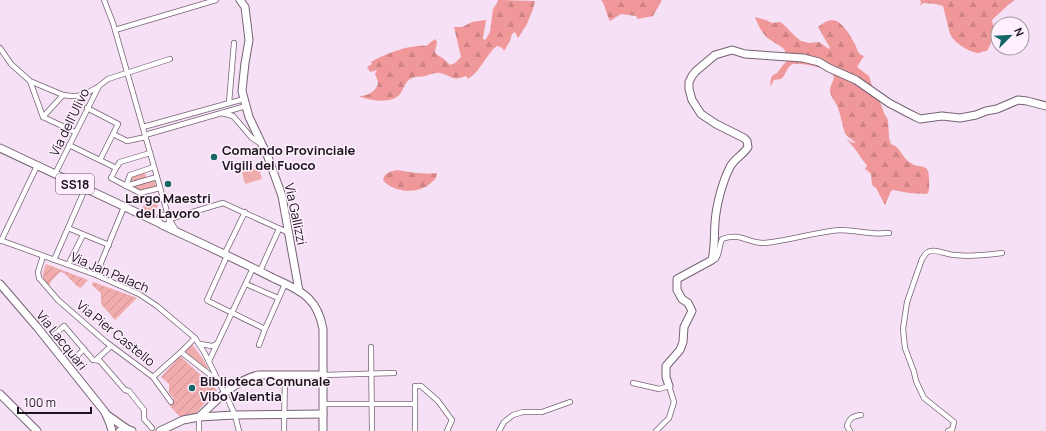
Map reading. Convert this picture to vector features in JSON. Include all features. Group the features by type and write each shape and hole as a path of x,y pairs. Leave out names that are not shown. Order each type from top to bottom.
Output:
{"street":[{"path":"104,0 115,30 164,204 176,232"},
{"path":"115,30 216,0"},
{"name":"Via Gallizzi","path":"240,0 245,7 249,40 242,91 249,117 268,157 282,196 299,291"},
{"path":"229,103 234,42"},
{"path":"0,48 11,64 30,80 63,95 73,97 83,96 98,87"},
{"path":"712,260 714,254 715,224 718,202 734,160 745,151 748,146 747,141 744,138 716,124 701,114 692,100 689,82 692,76 715,55 732,50 745,54 793,57 819,62 828,68 856,80 889,103 920,119 942,116 960,118 976,115 997,109 1018,100 1046,106"},
{"name":"Via dell'Ulivo","path":"55,174 98,87 108,79 170,59"},
{"path":"30,80 43,117 75,132"},
{"path":"43,117 63,95"},
{"path":"143,128 229,103 245,102"},
{"path":"113,134 127,141 222,113 245,102"},
{"path":"87,108 118,124 100,160"},
{"path":"222,113 233,116 252,138 262,145"},
{"path":"69,145 116,168"},
{"name":"SS18","path":"0,148 149,219 161,220 176,232 256,269 299,291 309,298 321,320 323,333 323,431"},
{"path":"150,153 120,162 111,178 140,193 160,188"},
{"path":"0,241 37,166"},
{"path":"126,186 130,175 154,167"},
{"path":"126,186 157,177"},
{"path":"54,260 85,188"},
{"path":"161,220 165,215 169,218 223,203 289,233"},
{"path":"161,220 164,204"},
{"path":"96,275 124,207"},
{"path":"245,212 207,300 265,329"},
{"path":"161,220 167,225 169,218"},
{"path":"68,228 109,245"},
{"path":"209,361 246,284 279,229"},
{"path":"656,431 669,418 674,402 666,377 666,366 680,350 683,342 684,327 692,311 688,303 682,299 677,290 677,279 716,259 719,254 722,239 727,237 740,237 761,243 776,242 840,230 889,234"},
{"path":"68,265 83,235"},
{"name":"Via Jan Palach","path":"0,241 96,275 139,294 157,306 200,344 235,415 239,431"},
{"path":"948,431 952,430 954,422 924,398 920,392 905,348 903,328 906,302 922,259 928,252 934,251 964,256 1002,253"},
{"name":"Via Pier Castello","path":"43,256 38,272 39,278 58,300 111,346 153,377 195,338"},
{"name":"Via Lacquari","path":"0,284 37,327 105,412 129,431"},
{"path":"246,284 278,298"},
{"path":"259,345 285,284"},
{"path":"53,336 64,326 93,360 100,361 125,390 129,391 144,410 144,418 152,428"},
{"path":"200,344 215,347"},
{"path":"96,360 111,346"},
{"path":"205,352 215,347"},
{"path":"370,347 372,431"},
{"path":"74,359 84,349"},
{"path":"181,352 219,382"},
{"path":"199,431 199,417 224,393 245,379 258,375 394,373"},
{"path":"284,431 285,375"},
{"path":"153,377 171,402"},
{"path":"633,383 659,389 669,386"},
{"path":"414,431 416,386 421,386 438,401 452,420 447,431"},
{"path":"0,394 37,431"},
{"path":"499,431 504,422 512,415 523,412 542,412 570,402"},
{"path":"323,404 415,404"},
{"name":"Via Lacquari","path":"105,412 112,431"},
{"path":"160,431 183,420 199,417 323,414"},
{"path":"850,431 847,426 848,422 851,418 861,415"}],"shaded area":[{"path":"259,168 262,179 245,184 242,172"},
{"path":"144,170 147,180 154,178 157,189 140,193 126,186 130,175"},
{"path":"157,202 158,206 151,213 142,209 143,206"},
{"path":"46,264 88,280 81,288 78,287 64,273 60,272 51,281 49,286 43,276"},
{"path":"93,282 137,298 115,320 101,304 101,293 92,285"},
{"path":"192,344 208,368 206,370 184,351"},
{"path":"180,356 217,390 195,414 180,417 169,405 174,398 169,394 169,384 161,377"}],"green space":[{"path":"498,0 535,1 527,24 518,38 515,32 512,34 504,51 502,48 497,46 494,48 478,70 468,79 466,76 461,78 452,78 444,74 436,73 410,79 400,94 392,99 380,101 359,96 365,96 376,89 378,82 375,74 377,70 370,72 367,67 372,64 371,62 398,50 426,46 435,39 437,42 436,54 450,65 455,63 461,57 454,27 462,27 472,22 486,20 483,38 484,40 486,39 490,32 493,9"},
{"path":"601,0 662,0 653,16 638,19 636,16 621,14 610,21"},
{"path":"920,0 1015,0 996,16 990,16 990,45 987,51 977,53 962,46 952,37 943,6 923,3 920,6"},
{"path":"755,17 772,23 780,22 801,41 809,43 819,42 829,49 830,48 818,27 826,21 832,20 836,21 846,29 859,53 864,56 857,67 869,76 874,92 888,120 889,138 891,144 894,145 912,164 926,168 928,171 929,191 927,194 893,190 891,191 885,205 876,188 872,185 871,174 865,169 867,166 846,138 851,142 856,143 846,135 838,108 830,93 830,88 834,78 831,72 811,66 794,64 790,66 781,79 774,80 770,87 771,78 791,57 792,53 786,53 781,47 764,35"},
{"path":"397,170 433,174 437,173 436,178 427,186 422,189 410,191 392,187 383,180 386,174"}],"place":[{"name":"Comando Provinciale Vigili del Fuoco","path":"214,157"},
{"name":"Largo Maestri del Lavoro","path":"168,184"},
{"name":"Biblioteca Comunale Vibo Valentia","path":"192,388"}]}
